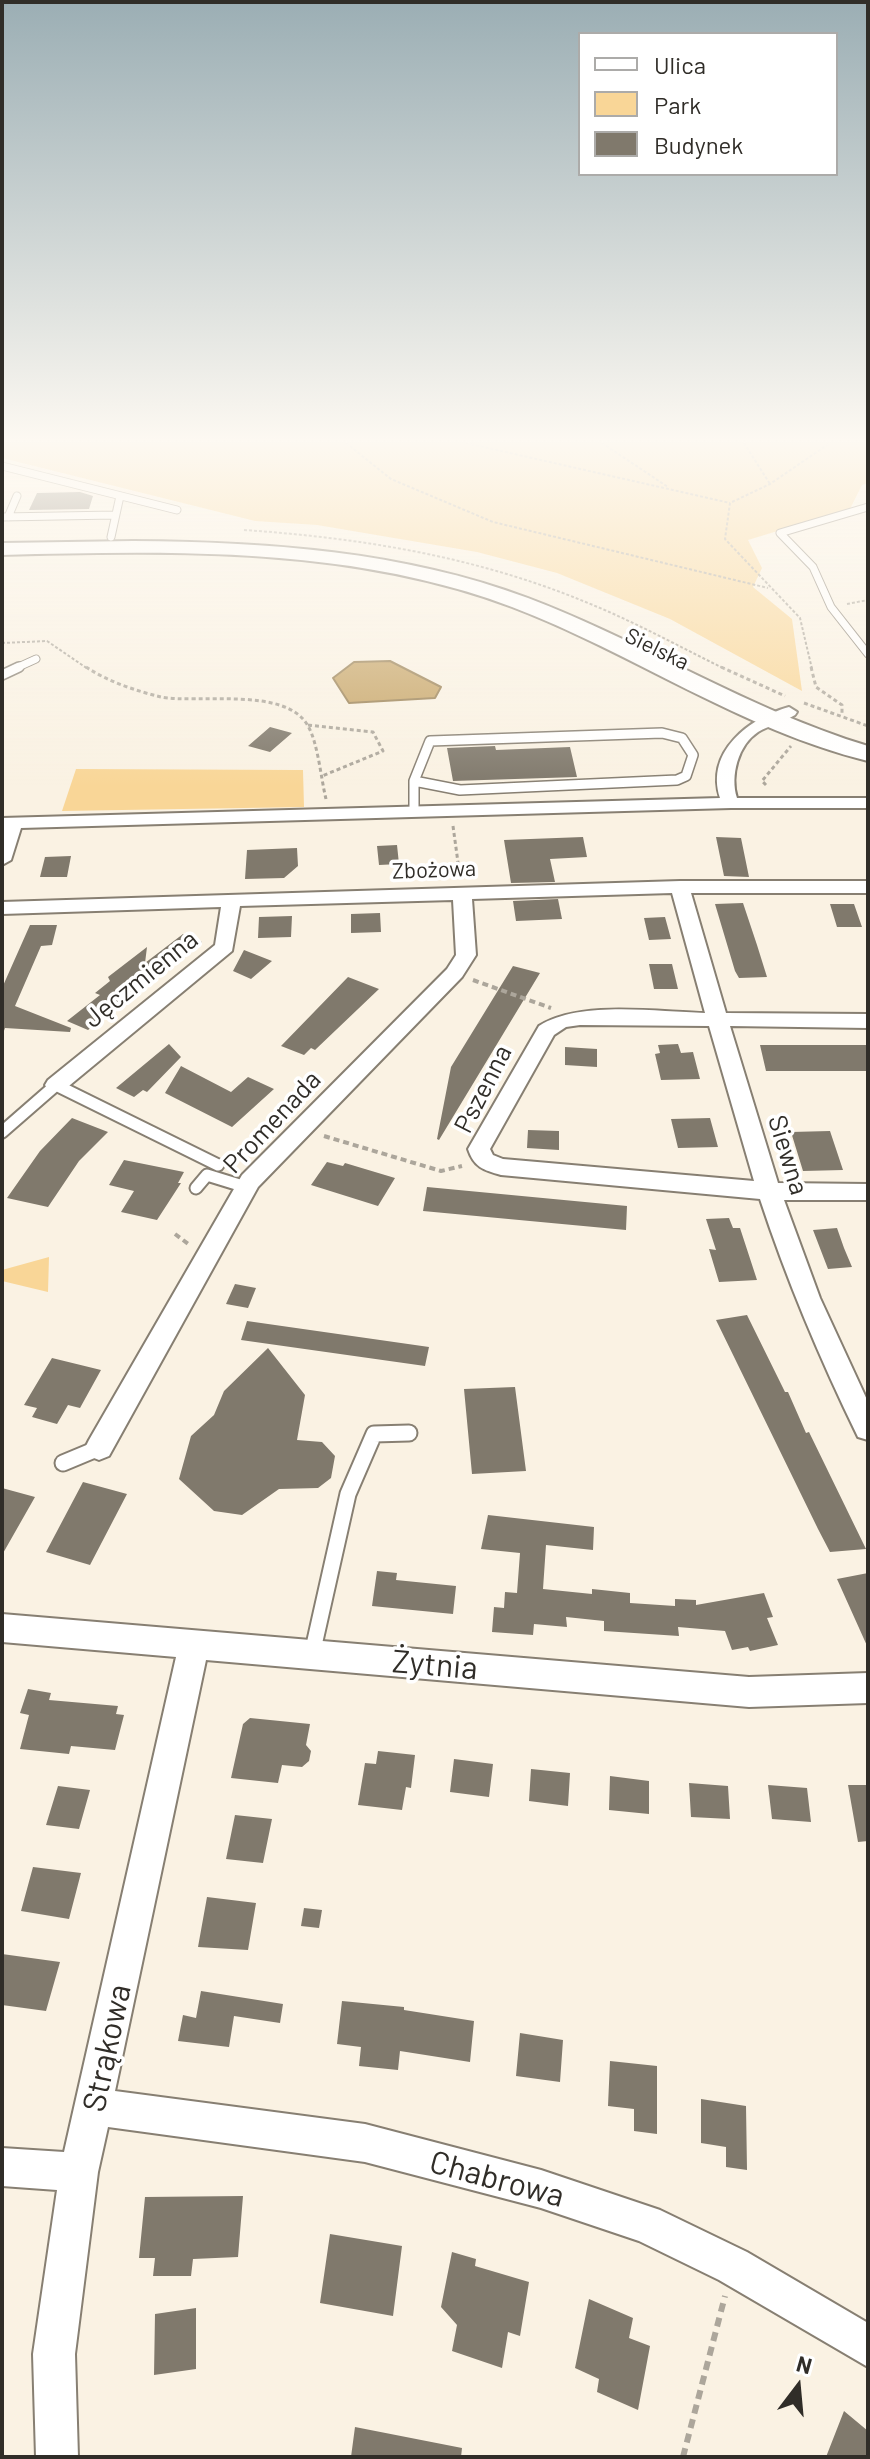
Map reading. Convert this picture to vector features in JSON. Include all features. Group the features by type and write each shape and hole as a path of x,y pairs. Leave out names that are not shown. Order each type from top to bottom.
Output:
{"main road":[{"name":"Sielska","path":"334,558 381,563 472,586 552,615 868,754"},
{"name":"Sielska","path":"403,558 486,577 572,608 781,717 868,739"}],"street":[{"path":"731,803 741,790 743,774 753,752 781,717"},
{"path":"2,860 8,823 731,803 868,803"},
{"name":"Zbożowa","path":"2,908 680,887 868,887"},
{"name":"Siewna","path":"680,887 768,1191 804,1297 836,1369 868,1429"},
{"name":"Promenada","path":"99,1448 246,1187 455,973 466,955 462,893"},
{"name":"Jęczmienna","path":"56,1085 225,947 231,901"},
{"name":"Pszenna","path":"868,1021 580,1018 560,1022 546,1031 479,1149 483,1160 501,1167 768,1191 868,1192"},
{"name":"Żytnia","path":"3,1635 194,1644 749,1692 868,1688"},
{"name":"Strąkowa","path":"57,2457 54,2354 79,2172 194,1644"},
{"name":"Chabrowa","path":"95,2107 365,2143 541,2189 646,2224 733,2266 868,2346"},
{"path":"2,2167 79,2172"}],"lane":[{"path":"804,558 813,567 831,607 868,654"},
{"path":"2,675 36,659"},
{"path":"414,781 460,790 682,779 693,755 688,741 681,736 662,733 430,741 414,781 414,811"},
{"path":"2,1132 56,1085 218,1165"},
{"path":"196,1188 207,1175 246,1187"},
{"path":"312,1654 348,1494 374,1434 409,1433"},
{"path":"63,1463 99,1448"}],"path":[{"path":"642,558 768,588"},
{"path":"741,558 800,618 816,687 842,705 842,713"},
{"path":"2,643 47,641 100,677 162,697 238,699 284,706 308,725 373,732 383,751 322,776"},
{"path":"308,725 322,776 328,814"},
{"path":"784,803 782,795 762,781 795,742"},
{"path":"452,820 462,893"},
{"path":"455,973 580,1018"},
{"path":"301,1129 441,1171 483,1160"},
{"path":"683,2457 733,2266"}],"green space":[{"path":"499,558 757,558 762,568 753,587 792,619 802,691 670,619 557,573"},
{"path":"76,769 303,770 304,807 62,811"},
{"path":"49,1257 48,1292 2,1281 2,1270"}],"shaded area":[{"path":"390,661 441,687 435,698 349,703 333,678 354,662"}],"building":[{"path":"270,727 292,733 270,752 248,746"},
{"path":"495,746 496,750 570,747 577,777 453,781 447,748"},
{"path":"583,837 587,857 550,859 555,882 511,883 504,840"},
{"path":"716,837 741,838 749,877 724,876"},
{"path":"397,845 399,864 379,865 377,846"},
{"path":"297,848 298,866 284,878 245,879 247,850"},
{"path":"71,856 67,877 40,877 45,857"},
{"path":"558,899 562,919 516,921 513,901"},
{"path":"743,903 767,977 739,978 735,971 715,904"},
{"path":"830,904 854,904 862,927 837,927"},
{"path":"380,913 381,932 351,933 351,914"},
{"path":"292,916 291,937 258,938 259,917"},
{"path":"665,917 671,939 649,940 644,918"},
{"path":"30,925 57,925 52,945 41,946 15,1006 71,1028 70,1032 5,1028 2,1036 2,988"},
{"path":"183,934 202,942 88,1030 67,1021 100,995 95,993 110,981 108,977 147,947 145,963"},
{"path":"244,950 272,961 251,979 233,971"},
{"path":"649,964 672,964 678,989 654,989"},
{"path":"513,966 540,973 439,1140 451,1067"},
{"path":"348,977 379,989 315,1050 311,1048 304,1055 281,1046"},
{"path":"169,1044 181,1057 147,1092 143,1090 134,1097 116,1088"},
{"path":"678,1044 681,1053 693,1052 700,1079 661,1080 655,1054 660,1053 658,1045"},
{"path":"760,1045 868,1045 868,1071 766,1071"},
{"path":"565,1047 597,1049 597,1067 565,1065"},
{"path":"181,1066 231,1092 248,1077 274,1089 232,1127 165,1093"},
{"path":"72,1118 108,1132 79,1161 48,1207 7,1198 40,1151"},
{"path":"710,1118 718,1147 678,1148 671,1119"},
{"path":"528,1130 559,1131 559,1150 527,1148"},
{"path":"830,1131 843,1170 803,1171 791,1132"},
{"path":"124,1160 184,1172 178,1183 181,1183 157,1220 121,1212 134,1191 109,1185"},
{"path":"327,1162 343,1166 345,1163 395,1178 378,1206 311,1185"},
{"path":"427,1187 627,1206 626,1230 423,1211"},
{"path":"729,1218 733,1228 740,1228 757,1280 719,1282 709,1249 716,1250 706,1219"},
{"path":"837,1228 852,1267 828,1269 813,1230"},
{"path":"235,1284 256,1288 248,1308 226,1304"},
{"path":"747,1315 866,1549 830,1552 818,1529 716,1320"},
{"path":"247,1321 429,1347 425,1366 241,1340"},
{"path":"268,1348 305,1395 297,1440 322,1442 335,1456 331,1478 318,1488 279,1489 242,1515 214,1511 179,1479 191,1436 214,1415 224,1391"},
{"path":"52,1358 101,1370 80,1408 68,1405 57,1424 32,1417 37,1408 24,1405"},
{"path":"515,1387 526,1471 472,1474 464,1389"},
{"path":"83,1482 127,1494 90,1565 46,1552"},
{"path":"2,1488 35,1497 2,1555"},
{"path":"488,1515 594,1527 593,1550 546,1545 543,1589 592,1594 592,1589 630,1593 630,1603 675,1606 675,1599 696,1600 696,1605 764,1593 773,1617 767,1618 778,1645 750,1651 748,1647 732,1650 725,1631 678,1627 679,1636 604,1631 604,1621 566,1617 567,1627 534,1624 533,1635 492,1632 494,1607 504,1608 505,1592 517,1593 520,1553 481,1549"},
{"path":"377,1571 397,1573 396,1580 456,1586 453,1614 372,1606"},
{"path":"868,1573 868,1648 837,1579"},
{"path":"28,1689 51,1693 49,1700 118,1706 116,1714 124,1715 115,1750 71,1746 69,1754 20,1749 29,1715 20,1713"},
{"path":"250,1718 310,1724 306,1745 311,1751 309,1761 302,1767 282,1765 278,1783 231,1778 243,1724"},
{"path":"378,1751 415,1755 411,1788 406,1787 402,1810 358,1805 365,1763 376,1764"},
{"path":"454,1759 493,1764 489,1797 450,1792"},
{"path":"531,1769 570,1773 568,1806 529,1801"},
{"path":"610,1776 649,1781 649,1814 609,1810"},
{"path":"689,1783 728,1786 730,1819 691,1817"},
{"path":"768,1785 807,1788 811,1822 772,1819"},
{"path":"848,1785 868,1785 868,1841 858,1842"},
{"path":"58,1786 90,1790 79,1829 46,1825"},
{"path":"235,1815 272,1819 263,1863 226,1859"},
{"path":"33,1867 81,1873 69,1919 21,1911"},
{"path":"207,1897 256,1903 248,1950 198,1947"},
{"path":"304,1908 322,1910 319,1928 301,1926"},
{"path":"2,1954 60,1962 46,2011 2,2005"},
{"path":"201,1991 283,2004 280,2023 234,2016 229,2047 178,2041 183,2015 196,2018"},
{"path":"342,2001 404,2007 404,2010 474,2021 470,2062 400,2051 398,2070 359,2066 361,2047 337,2044"},
{"path":"520,2033 563,2040 560,2082 516,2076"},
{"path":"610,2061 657,2066 657,2134 634,2131 634,2109 608,2106"},
{"path":"701,2099 746,2106 747,2170 726,2167 726,2147 701,2143"},
{"path":"243,2196 238,2257 193,2259 191,2276 153,2276 155,2258 139,2258 145,2197"},
{"path":"330,2234 402,2246 393,2316 320,2303"},
{"path":"452,2252 476,2259 475,2266 529,2282 520,2336 508,2332 502,2368 452,2351 457,2325 441,2307"},
{"path":"589,2299 633,2318 629,2338 650,2346 638,2410 597,2392 599,2379 575,2368"},
{"path":"196,2308 196,2369 154,2375 155,2314"},
{"path":"844,2411 868,2431 868,2457 826,2457"},
{"path":"355,2427 462,2448 461,2457 351,2457"}]}
